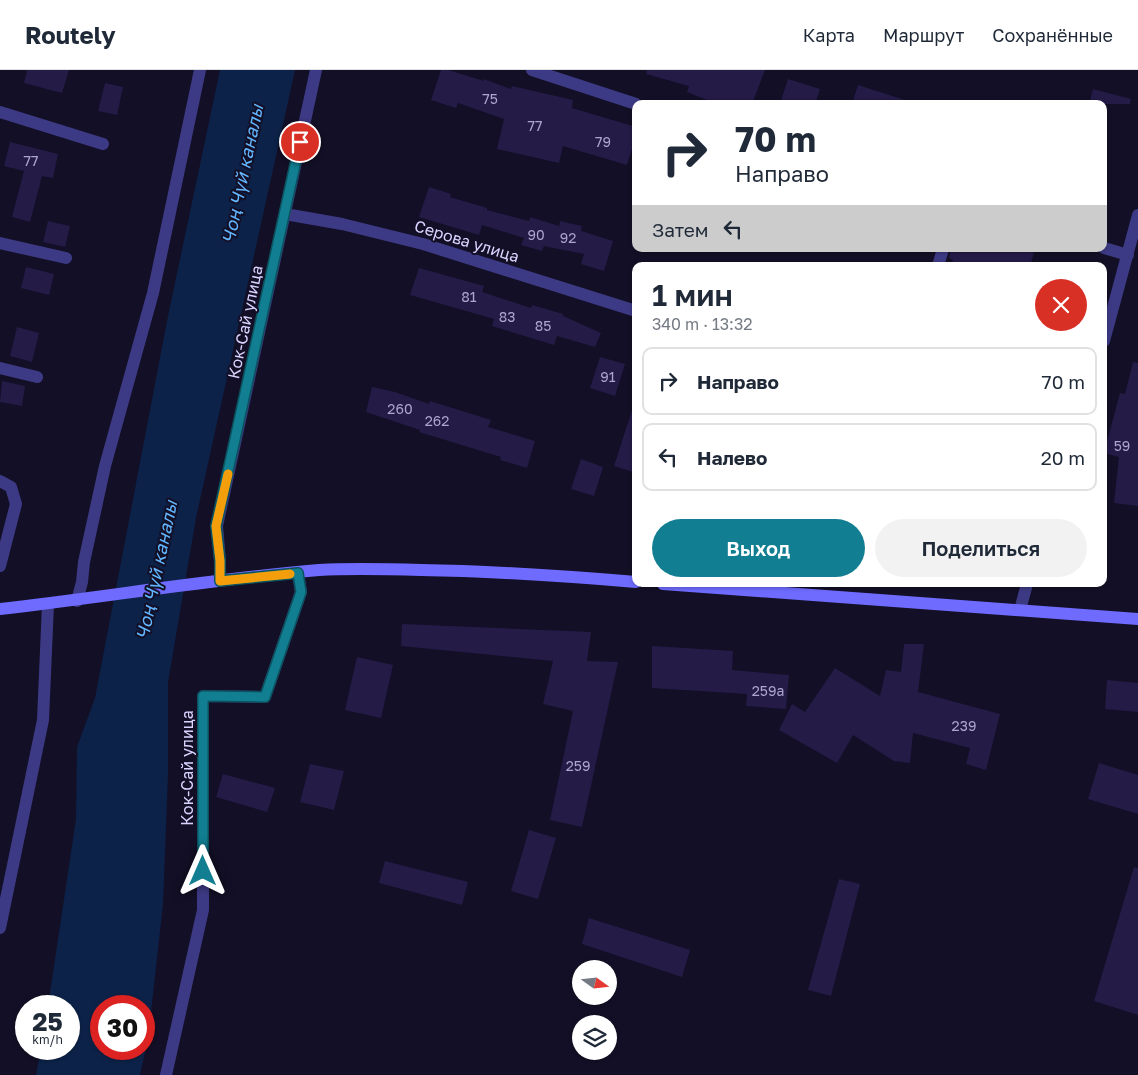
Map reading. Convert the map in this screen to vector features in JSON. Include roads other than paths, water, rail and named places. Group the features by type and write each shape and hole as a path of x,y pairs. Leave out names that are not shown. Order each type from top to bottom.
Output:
{"street":[{"path":"77,601 105,466 153,293 200,70"},
{"name":"Кок-Сай улица","path":"220,581 216,526 316,70"},
{"path":"532,70 632,103"},
{"path":"0,112 103,144"},
{"name":"Серова улица","path":"285,214 342,224 423,244 632,310"},
{"path":"1107,330 1138,215"},
{"path":"0,243 66,258"},
{"path":"1107,249 1128,255"},
{"path":"0,368 38,377"},
{"path":"0,481 11,487 16,504 0,566"},
{"path":"0,609 77,601 220,581 298,573 374,569 486,571 632,582"},
{"name":"Кок-Сай улица","path":"166,1075 203,910 203,696 265,697 301,592 298,573"},
{"path":"705,587 1138,619"},
{"path":"1020,610 1026,587"},
{"path":"0,928 43,720 48,604"}],"water":[{"name":"Чоң Чүй каналы","path":"220,70 295,70 196,518 168,682 168,774 163,904 153,995 90,995 90,1060 143,1060 140,1075 36,1075 39,1060 80,1060 80,995 50,995 76,819 77,747 95,698 168,316"}]}
